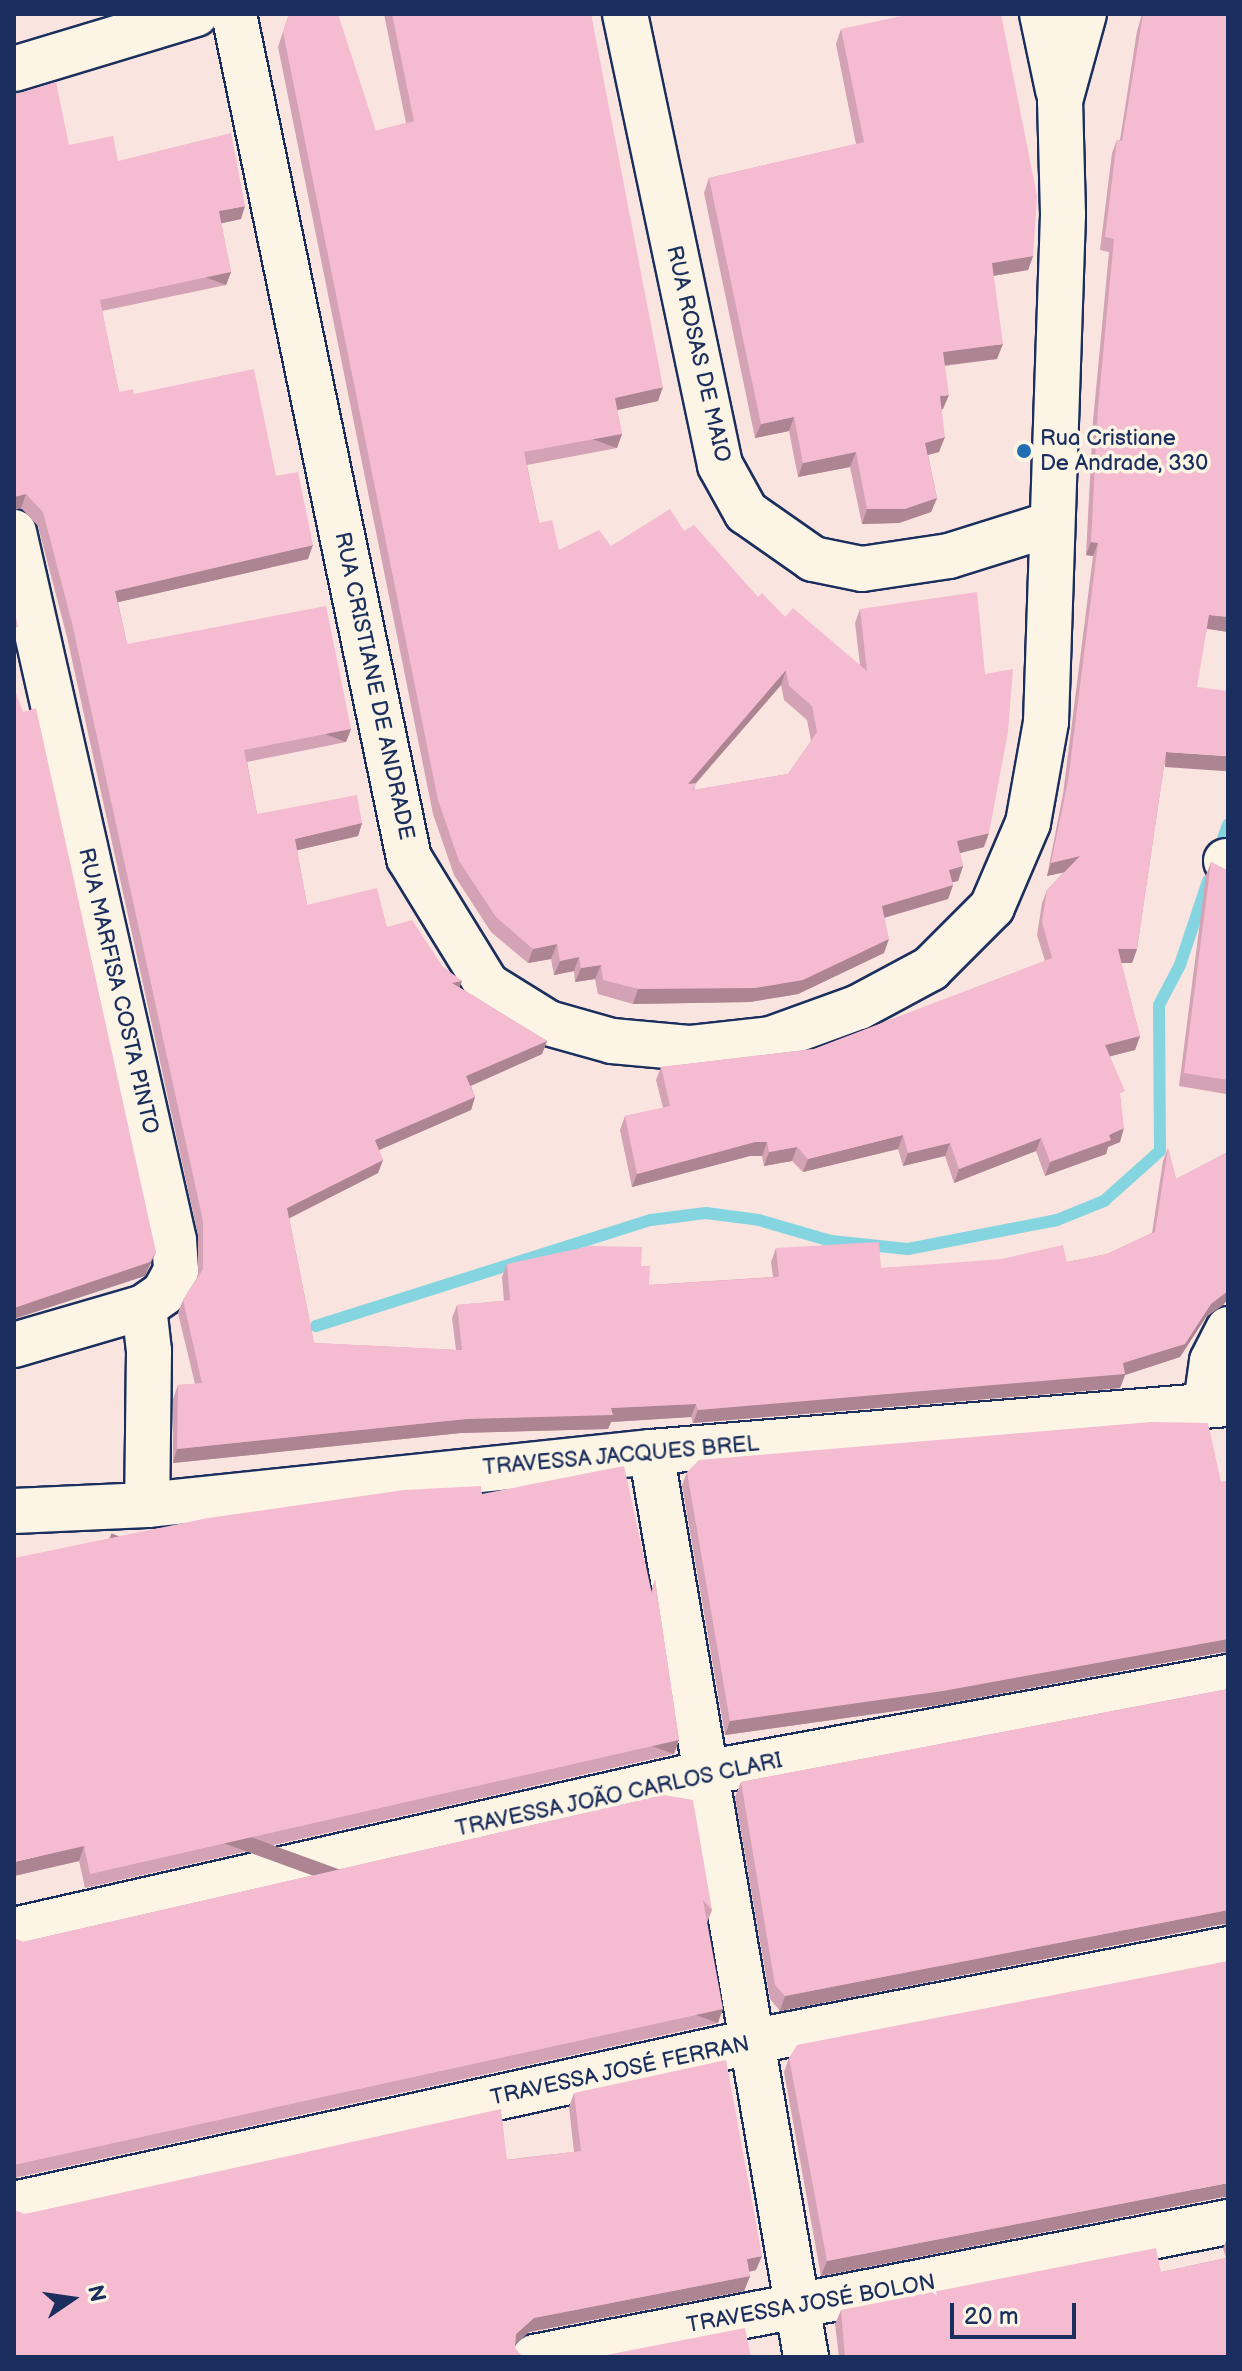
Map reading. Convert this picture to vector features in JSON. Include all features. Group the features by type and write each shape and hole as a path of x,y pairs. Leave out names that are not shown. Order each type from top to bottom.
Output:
{"street":[{"path":"14,69 196,14"},
{"name":"RUA CRISTIANE DE ANDRADE","path":"234,14 409,858 487,985 548,1023 612,1041 689,1048 771,1039 859,1007 930,969 992,907 1028,823 1046,722 1063,214 1060,101 1084,14"},
{"name":"RUA ROSAS DE MAIO","path":"625,14 720,465 746,512 813,559 862,569 949,556 1051,524"},
{"path":"1042,14 1060,101"},
{"name":"RUA MARFISA COSTA PINTO","path":"14,532 174,1240 176,1271 164,1293 144,1307 14,1345"},
{"path":"144,1307 149,1351 147,1505"},
{"path":"1217,1404 1212,1361 1228,1329"},
{"name":"TRAVESSA JACQUES BREL","path":"14,1511 147,1505 651,1452 1217,1404"},
{"path":"651,1452 806,2357"},
{"name":"TRAVESSA JOÃO CARLOS CLARI","path":"14,1930 705,1773 1228,1677"},
{"name":"TRAVESSA JOSÉ FERRAN","path":"14,2204 750,2042 1228,1949"},
{"name":"TRAVESSA JOSÉ BOLON","path":"534,2357 1228,2222"}],"building":[{"path":"289,14 338,14 376,131 414,121 392,14 591,14 663,387 615,398 622,434 524,452 539,523 552,520 559,550 599,530 611,546 670,509 684,531 694,525 758,597 762,593 785,617 793,608 867,671 860,609 977,592 985,674 1013,669 1008,732 989,833 957,841 963,866 949,870 953,885 882,906 889,939 803,980 755,988 638,989 603,980 601,965 581,968 579,957 560,961 557,944 533,949 496,917 459,861 438,800 283,32","holes":["786,670 789,686 812,706 817,732 788,774 692,790 697,783 688,784"]},
{"path":"911,14 1001,14 1037,196 1033,256 992,263 1003,344 943,352 949,395 940,396 945,437 925,443 937,498 905,509 867,509 856,452 803,463 794,417 761,424 709,178 864,142 841,29"},
{"path":"1143,14 1228,14 1228,617 1209,615 1197,687 1228,691 1228,756 1166,752 1137,949 1118,949 1140,1036 1105,1045 1125,1091 1120,1093 1124,1128 1109,1135 1111,1140 1050,1162 1041,1138 959,1169 950,1143 908,1153 903,1135 808,1159 797,1147 769,1152 767,1142 755,1142 637,1174 625,1116 670,1106 661,1067 814,1049 1052,958 1042,922 1047,890 1080,856 1051,863 1068,781 1098,543 1091,542 1098,407 1114,239 1105,237 1117,140 1122,141"},
{"path":"56,82 69,145 113,136 118,161 231,133 245,206 219,211 231,272 100,300 119,392 133,389 134,394 254,369 276,476 298,472 313,545 115,591 127,644 326,606 351,729 244,750 257,814 357,795 362,823 295,839 307,905 377,888 387,927 412,920 443,967 462,981 452,983 547,1041 466,1076 475,1097 375,1140 383,1160 287,1208 314,1343 462,1350 457,1305 510,1300 507,1264 590,1246 642,1247 641,1266 650,1266 649,1285 779,1277 776,1248 879,1242 881,1268 1002,1259 1063,1245 1067,1262 1107,1254 1155,1232 1168,1148 1176,1179 1228,1152 1228,1291 1211,1304 1185,1344 1123,1363 1125,1374 698,1410 696,1404 611,1408 613,1415 466,1419 177,1449 178,1385 202,1383 183,1300 203,1269 203,1221 72,623 43,512 26,494 14,497 14,95"},
{"path":"14,688 23,712 36,708 156,1252 150,1262 14,1308"},
{"path":"1211,862 1228,871 1228,1080 1184,1073"},
{"path":"1151,1422 1208,1423 1221,1482 1228,1481 1228,1639 943,1691 730,1721 687,1472 699,1460"},
{"path":"624,1466 652,1594 655,1580 679,1740 90,1874 84,1846 14,1862 14,1558 208,1518 404,1490 481,1486 482,1494"},
{"path":"1228,1689 1228,1910 785,1996 775,1985 741,1782"},
{"path":"664,1795 693,1800 712,1910 703,1900 723,2009 14,2165 14,1938 23,1942"},
{"path":"1228,1961 1228,2183 827,2261 789,2058 797,2045"},
{"path":"726,2060 762,2256 747,2259 750,2276 534,2318 516,2334 515,2348 523,2357 14,2357 14,2210 25,2214 501,2109 507,2160 581,2151 574,2093"},
{"path":"1156,2248 1161,2272 1228,2258 1228,2357 845,2357 841,2310"},
{"path":"745,2328 751,2357 596,2357"}],"waterway":[{"path":"1218,852 1228,825"},
{"path":"316,1326 651,1220 706,1213 759,1220 831,1241 908,1249 1057,1220 1104,1201 1160,1151 1159,1005 1180,965 1208,881"}],"place":[{"name":"Rua Cristiane De Andrade, 330","path":"1024,451"}]}
